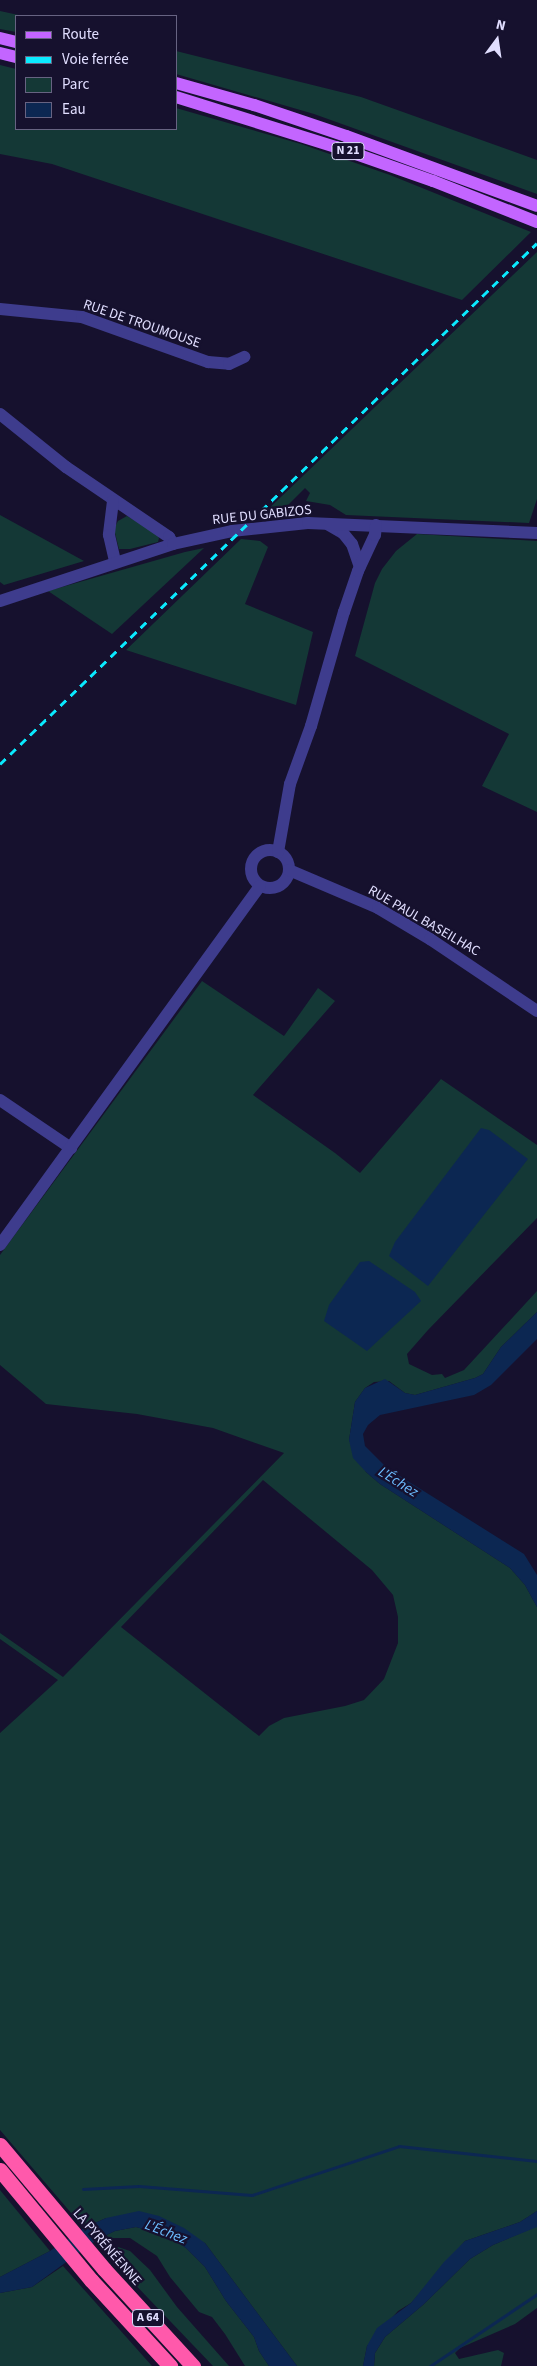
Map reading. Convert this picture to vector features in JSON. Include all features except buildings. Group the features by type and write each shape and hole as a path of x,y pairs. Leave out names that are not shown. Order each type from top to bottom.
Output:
{"highway":[{"name":"LA PYRÉNÉENNE","path":"0,2145 104,2269 194,2366"},
{"name":"A 64","path":"0,2170 91,2280 170,2366"}],"main road":[{"path":"0,38 15,42"},
{"path":"0,53 15,56"},
{"name":"N 21","path":"178,84 254,105 346,136 531,204"},
{"name":"N 21","path":"178,98 336,147 537,222"}],"street":[{"name":"RUE DE TROUMOUSE","path":"0,309 82,317 208,362 229,364 244,357"},
{"path":"0,414 36,444 169,538 173,544"},
{"path":"113,500 109,535 115,562"},
{"path":"327,523 344,533 352,544 360,567"},
{"name":"RUE DU GABIZOS","path":"0,600 173,544 232,531 295,524 327,523 537,533"},
{"path":"278,852 290,784 311,726 344,612 360,567 375,535 376,525"},
{"path":"263,851 278,852 284,856 289,870 287,877 276,887 260,886 252,876 252,861 263,851"},
{"name":"RUE PAUL BASEILHAC","path":"289,870 378,908 430,939 537,1011"},
{"path":"0,1245 260,886"},
{"path":"0,1100 71,1148"}],"green space":[{"path":"0,11 18,15 15,15 15,32 0,29"},
{"path":"178,51 361,97 537,160 537,194 314,114 178,75"},
{"path":"0,65 15,69 15,130 178,130 178,109 301,144 390,175 531,232 462,300 52,164 0,154"},
{"path":"537,252 537,499 529,523 346,515 330,505 306,501 310,493 305,488 277,516 259,518"},
{"path":"0,515 84,561 4,585 0,582"},
{"path":"127,516 156,533 159,538 158,542 130,549 119,549 114,529 118,521"},
{"path":"417,534 537,541 537,812 482,786 509,734 355,656 375,583 382,569 396,551"},
{"path":"241,539 260,541 268,547 245,604 313,632 296,705 126,650"},
{"path":"204,548 112,634 48,591 185,552"},
{"path":"202,981 284,1036 318,988 335,1001 253,1095 360,1173 441,1079 537,1145 537,1218 428,1330 407,1354 409,1364 432,1375 442,1374 445,1378 464,1370 537,1291 537,1312 501,1347 483,1374 475,1378 415,1395 405,1393 389,1381 374,1382 365,1388 355,1402 349,1440 366,1472 380,1484 510,1568 525,1585 537,1607 537,2211 520,2222 465,2241 411,2303 398,2311 367,2346 363,2366 297,2366 205,2243 106,2218 84,2228 0,2130 0,1733 58,1680 0,1639 0,1633 63,1677 284,1453 213,1428 137,1414 46,1404 0,1365 0,1255","holes":["263,1480 372,1570 393,1595 398,1617 398,1643 384,1679 364,1700 345,1706 284,1718 269,1726 259,1736 121,1627"]},
{"path":"0,2190 50,2251 0,2277"},
{"path":"537,2226 537,2308 515,2324 460,2348 455,2353 459,2359 498,2350 504,2353 501,2366 374,2366 375,2353 385,2337 424,2304 470,2259 493,2245"},
{"path":"136,2227 168,2236 186,2248 205,2267 226,2301 254,2337 259,2351 269,2366 245,2366 212,2317 199,2312 170,2277 157,2256 130,2238 100,2238 115,2231"},
{"path":"118,2247 130,2251 150,2270 177,2307 229,2366 213,2366 105,2253"},
{"path":"63,2266 152,2366 0,2366 0,2293 32,2287"}],"water":[{"path":"481,1128 489,1130 528,1159 428,1286 389,1256 395,1242"},
{"path":"369,1261 415,1292 421,1301 367,1351 324,1321 329,1305 360,1262"},
{"name":"L'Échez","path":"537,1312 537,1339 491,1385 474,1395 380,1415 368,1425 363,1434 365,1446 387,1468 524,1554 537,1575 537,1607 525,1585 510,1568 380,1484 366,1472 353,1458 349,1440 355,1402 365,1388 385,1379 405,1393 415,1395 475,1378 483,1374 501,1347"},
{"name":"L'Échez","path":"139,2211 159,2216 184,2228 205,2243 297,2366 269,2366 259,2351 254,2337 226,2301 205,2267 186,2248 168,2236 136,2227 115,2231 98,2239 32,2287 0,2293 0,2277 50,2251 84,2228 106,2218"},
{"path":"537,2211 537,2227 493,2245 470,2259 424,2304 385,2337 375,2353 374,2366 363,2366 367,2346 377,2328 411,2303 444,2262 465,2241 520,2222"}],"waterway":[{"path":"83,2189 139,2186 252,2195 399,2146 537,2161"},
{"path":"430,2366 537,2294"}],"railway":[{"path":"0,764 537,243"}]}
